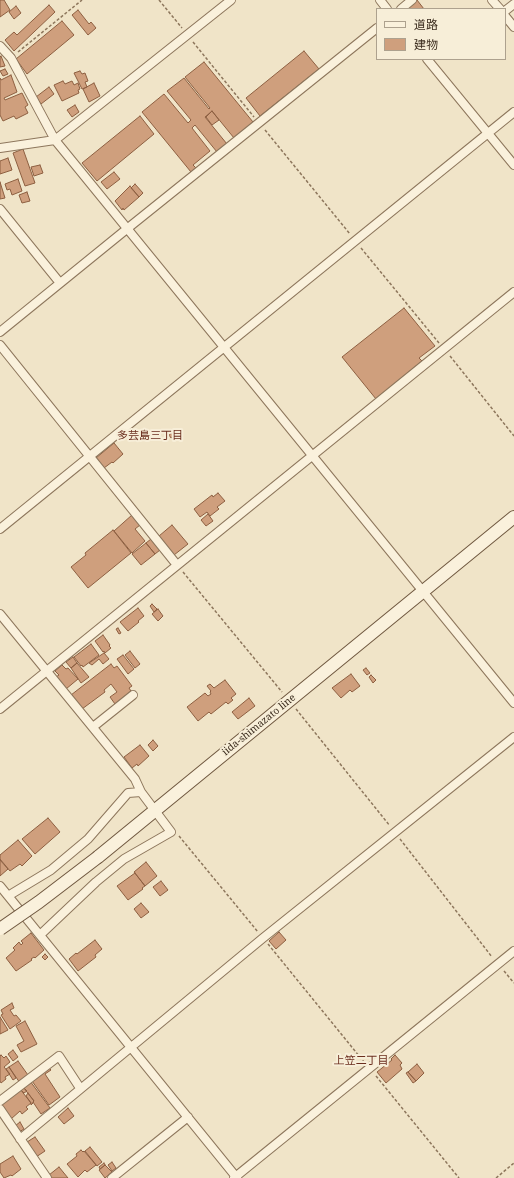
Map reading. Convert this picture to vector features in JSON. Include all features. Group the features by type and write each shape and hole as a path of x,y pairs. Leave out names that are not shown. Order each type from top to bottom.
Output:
{"main road":[{"name":"iida-shimazato line","path":"0,929 39,902 98,857 514,517"}],"street":[{"path":"0,148 55,140 231,0"},
{"path":"380,0 386,8"},
{"path":"402,8 412,0"},
{"path":"492,0 499,8"},
{"path":"506,10 514,4"},
{"path":"506,17 514,27"},
{"path":"0,332 376,29"},
{"path":"0,46 11,58 55,140 514,703"},
{"path":"429,60 514,165"},
{"path":"0,529 223,346 514,112"},
{"path":"0,209 60,283"},
{"path":"0,709 514,292"},
{"path":"0,345 177,565"},
{"path":"0,614 135,779 140,792 155,809 171,832 124,859 96,882 40,935"},
{"path":"92,728 133,695"},
{"path":"20,1139 130,1046 514,737"},
{"path":"8,896 51,870 88,839 128,793 140,792"},
{"path":"0,886 236,1177 514,951"},
{"path":"0,1100 59,1056 80,1088"},
{"path":"0,1109 46,1178"},
{"path":"112,1178 188,1117"}],"path":[{"path":"11,58 82,0"},
{"path":"159,0 514,436"},
{"path":"177,565 289,700 514,983"},
{"path":"171,832 178,836 263,938 459,1178"},
{"path":"496,1178 514,1163"}],"building":[{"path":"0,0 4,0 10,10 0,17"},
{"path":"417,0 423,8 405,8"},
{"path":"49,5 55,12 14,51 5,40 14,32 17,35"},
{"path":"16,6 21,13 14,19 9,12"},
{"path":"78,10 89,24 91,22 96,28 88,35 72,15"},
{"path":"62,21 74,35 27,74 16,59"},
{"path":"304,51 319,69 260,116 246,98"},
{"path":"1,56 5,66 0,67 0,57"},
{"path":"204,62 253,122 234,138 212,111 205,117 227,144 217,152 195,125 192,128 210,151 193,165 196,168 191,172 142,112 164,94 188,123 191,120 167,91 184,78 209,109 210,108 185,77"},
{"path":"5,69 8,74 3,76 0,71"},
{"path":"80,71 82,74 85,73 88,81 85,82 87,87 82,89 74,73"},
{"path":"11,75 17,92 4,98 5,100 22,93 28,105 25,107 28,113 16,119 14,116 3,121 0,115 0,78 1,80"},
{"path":"63,81 65,84 72,81 74,85 78,83 80,89 78,90 79,93 62,101 54,85"},
{"path":"94,83 100,96 89,102 83,89"},
{"path":"49,87 54,94 41,104 36,97"},
{"path":"75,105 79,112 72,117 67,110"},
{"path":"212,111 219,120 212,125 206,117"},
{"path":"140,116 154,134 97,181 82,163"},
{"path":"23,149 35,183 25,186 13,153"},
{"path":"8,158 12,170 0,174 0,161"},
{"path":"40,165 43,173 34,176 31,167"},
{"path":"114,172 120,179 107,189 101,182"},
{"path":"18,179 22,191 12,195 10,189 7,190 5,184"},
{"path":"0,182 5,198 0,199"},
{"path":"135,184 143,193 139,197 131,188"},
{"path":"130,186 139,197 124,210 123,208 122,210 115,201"},
{"path":"27,192 30,201 22,203 19,195"},
{"path":"404,308 435,346 419,358 422,361 376,399 342,357"},
{"path":"174,431 176,434 171,438 169,435"},
{"path":"114,443 123,454 113,463 112,462 104,468 96,458"},
{"path":"218,493 225,501 217,507 219,509 210,516 207,512 200,517 194,509 212,495 213,497"},
{"path":"208,514 213,521 206,526 201,520"},
{"path":"132,515 140,525 135,529 145,541 132,553 114,531"},
{"path":"172,525 188,544 174,555 159,536"},
{"path":"113,530 131,553 88,588 71,567 86,555 85,553"},
{"path":"151,539 160,550 155,554 146,543"},
{"path":"146,543 155,554 141,565 132,554"},
{"path":"152,604 157,609 154,612 150,606"},
{"path":"138,608 144,616 128,631 120,622"},
{"path":"158,609 163,616 158,621 152,614"},
{"path":"118,628 121,633 119,634 116,629"},
{"path":"103,635 111,648 105,653 95,641"},
{"path":"91,644 99,655 83,667 74,657"},
{"path":"130,651 140,664 135,668 125,655"},
{"path":"104,653 109,659 103,664 99,659 92,665 89,663"},
{"path":"123,655 134,669 128,674 117,659"},
{"path":"73,657 77,663 71,668 66,662"},
{"path":"77,663 89,677 81,683 71,668"},
{"path":"111,664 114,668 117,666 132,686 129,688 131,691 115,704 110,697 117,692 111,684 104,690 105,692 82,709 71,695"},
{"path":"62,665 66,669 68,668 78,679 66,689 56,677 59,675 55,671"},
{"path":"366,668 370,673 367,675 363,670"},
{"path":"351,674 360,686 352,692 350,690 341,698 332,688"},
{"path":"371,675 376,680 373,683 369,677"},
{"path":"225,680 236,694 231,698 233,700 228,704 226,702 211,714 209,712 198,721 187,707 205,693 208,696 211,694 211,691 207,686 210,684 214,688"},
{"path":"249,698 255,706 238,719 232,712"},
{"path":"153,740 158,746 153,751 148,745"},
{"path":"140,745 149,756 138,766 137,764 132,768 124,757"},
{"path":"48,818 60,832 35,854 22,839"},
{"path":"18,840 32,856 22,866 20,864 10,871 0,859 0,855"},
{"path":"0,860 8,869 0,876"},
{"path":"146,862 157,876 145,886 134,872"},
{"path":"135,873 145,886 128,900 117,886"},
{"path":"161,881 168,890 160,896 153,887"},
{"path":"141,903 149,912 141,918 134,909"},
{"path":"279,932 286,940 276,949 269,941"},
{"path":"31,933 44,950 16,971 6,958 15,950 13,948 19,942 21,945 23,943 21,941"},
{"path":"95,940 102,949 95,955 96,957 78,971 69,959"},
{"path":"45,954 48,957 45,960 42,957"},
{"path":"12,1003 14,1008 10,1010 14,1016 16,1015 21,1021 10,1029 1,1015 3,1014 1,1010"},
{"path":"0,1017 8,1030 0,1034"},
{"path":"25,1021 37,1044 21,1052 17,1045 24,1041 16,1026"},
{"path":"13,1050 18,1057 13,1061 8,1054"},
{"path":"1,1055 4,1058 6,1056 10,1062 4,1067 10,1074 5,1077 6,1079 1,1083 0,1056"},
{"path":"395,1055 402,1063 400,1065 402,1069 386,1083 377,1072 392,1060 391,1059"},
{"path":"18,1061 28,1075 20,1083 9,1067"},
{"path":"417,1064 424,1073 416,1081 408,1072"},
{"path":"9,1067 16,1078 13,1080 6,1069"},
{"path":"49,1068 51,1070 45,1074 60,1097 49,1105 32,1081"},
{"path":"408,1072 416,1081 413,1083 406,1073"},
{"path":"30,1081 50,1108 41,1114 33,1102 34,1101 23,1087"},
{"path":"23,1087 27,1091 24,1093 20,1089"},
{"path":"20,1089 31,1103 26,1107 28,1109 22,1114 20,1111 11,1119 0,1105"},
{"path":"28,1093 34,1101 31,1105 26,1096"},
{"path":"68,1108 74,1116 64,1124 58,1117"},
{"path":"20,1122 24,1129 19,1132 15,1126"},
{"path":"35,1137 45,1151 36,1157 27,1142"},
{"path":"90,1147 102,1162 97,1166 85,1151"},
{"path":"81,1150 83,1152 84,1151 96,1165 87,1172 85,1170 78,1177 67,1164 77,1156 76,1154"},
{"path":"13,1156 21,1169 12,1176 11,1175 4,1178 0,1172 0,1164"},
{"path":"112,1162 116,1168 112,1171 108,1165"},
{"path":"104,1163 105,1165 100,1169 99,1167"},
{"path":"105,1165 112,1172 105,1178 99,1170"},
{"path":"59,1167 68,1178 51,1178 49,1175"}],"district":[{"name":"多芸島三丁目","path":"150,436"},
{"name":"上笠二丁目","path":"361,1061"}]}
